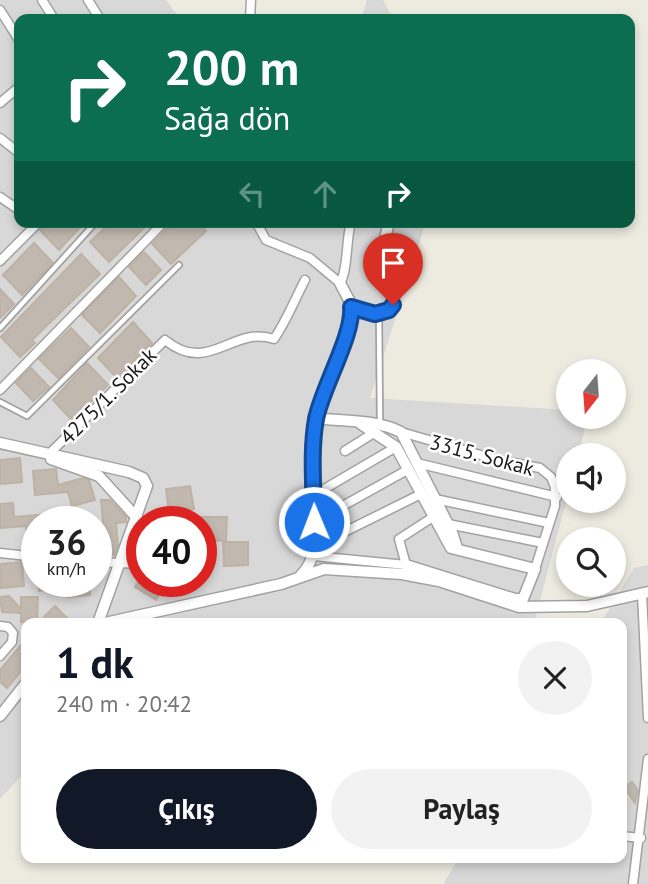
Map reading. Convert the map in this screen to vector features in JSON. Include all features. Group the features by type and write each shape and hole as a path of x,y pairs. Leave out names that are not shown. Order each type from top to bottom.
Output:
{"street":[{"path":"0,10 14,32"},
{"path":"0,103 14,90"},
{"path":"0,261 32,228"},
{"path":"0,390 158,228"},
{"path":"259,228 266,240 310,258 340,283 351,307 347,332 316,418 313,447 315,551 309,568 301,575"},
{"path":"340,283 345,276 345,242 349,228"},
{"path":"351,307 379,314 389,310 394,301 382,258 388,228"},
{"name":"4275/1. Sokak","path":"50,453 165,340 180,352 207,354 261,335 274,339 292,311 293,303 305,280"},
{"path":"315,551 405,565 515,599 523,599 535,569 451,548 421,494 401,432 316,418"},
{"path":"377,428 413,466 435,499 457,548"},
{"path":"345,451 377,428"},
{"name":"3315. Sokak","path":"401,432 498,460 540,468 551,477 556,497 535,569"},
{"path":"2,443 143,478 147,492 142,506"},
{"path":"2,443 99,476 126,506"},
{"path":"314,495 396,447"},
{"path":"314,522 413,466 556,497"},
{"path":"315,551 421,494"},
{"path":"435,499 550,523"},
{"path":"405,565 398,539 433,517"},
{"path":"448,524 543,543"},
{"path":"100,618 126,548"},
{"path":"0,553 21,555"},
{"path":"112,563 126,564"},
{"path":"128,618 281,584 324,569 402,574 439,581 519,607 587,606 645,593 648,718"},
{"path":"0,626 8,627 13,633 12,642 0,656"},
{"path":"0,716 21,689"},
{"path":"633,884 648,759"},
{"path":"627,837 640,838"}],"lane":[{"path":"0,328 91,228"},
{"path":"0,401 27,416 180,265"},
{"path":"377,428 379,314"}],"shaded area":[{"path":"0,0 166,0 176,14 14,14 14,228 424,228 370,398 556,409 556,429 585,429 581,443 556,443 556,513 563,513 559,527 556,527 556,540 535,618 21,618 21,776 0,799"},
{"path":"367,0 383,0 390,14 363,14"},
{"path":"648,565 648,884 443,884 456,863 627,863 627,618 604,618 617,597 626,597 626,581 634,568"}],"building":[{"path":"42,228 79,228 59,250 40,230"},
{"path":"105,228 144,228 109,262 90,242"},
{"path":"168,228 203,228 206,231 171,264 152,244"},
{"path":"34,243 53,263 22,295 3,275"},
{"path":"144,252 161,270 146,285 129,267"},
{"path":"81,254 100,274 32,340 35,343 20,357 1,337"},
{"path":"119,277 136,296 100,333 82,315"},
{"path":"0,289 14,304 0,318"},
{"path":"133,322 152,343 117,378 98,358"},
{"path":"71,328 89,347 58,378 39,359"},
{"path":"87,363 108,385 72,420 53,400"},
{"path":"31,368 49,387 33,401 16,383"},
{"path":"20,458 22,482 0,484 0,460"},
{"path":"56,469 58,485 83,478 89,480 95,500 72,506 68,492 35,495 33,471"},
{"path":"190,486 193,506 168,506 166,489"},
{"path":"101,500 110,500 126,517 126,522 116,523 118,544 114,555 112,506 102,506"},
{"path":"13,503 14,517 21,516 21,526 0,528 0,504"},
{"path":"217,517 227,517 226,541 217,541"},
{"path":"223,542 248,542 248,565 224,566"},
{"path":"21,562 21,586 1,588 0,564"},
{"path":"9,596 21,609 21,597 38,597 37,618 21,618 21,613 2,612 0,597"},
{"path":"55,606 67,618 45,618"},
{"path":"21,645 21,671 7,688 0,682 0,670"},
{"path":"632,782 638,790 635,803 627,791 627,785"}],"route":[{"path":"314,522 313,447 316,418 333,363 347,332 351,307 375,314 389,310 393,305"}]}
